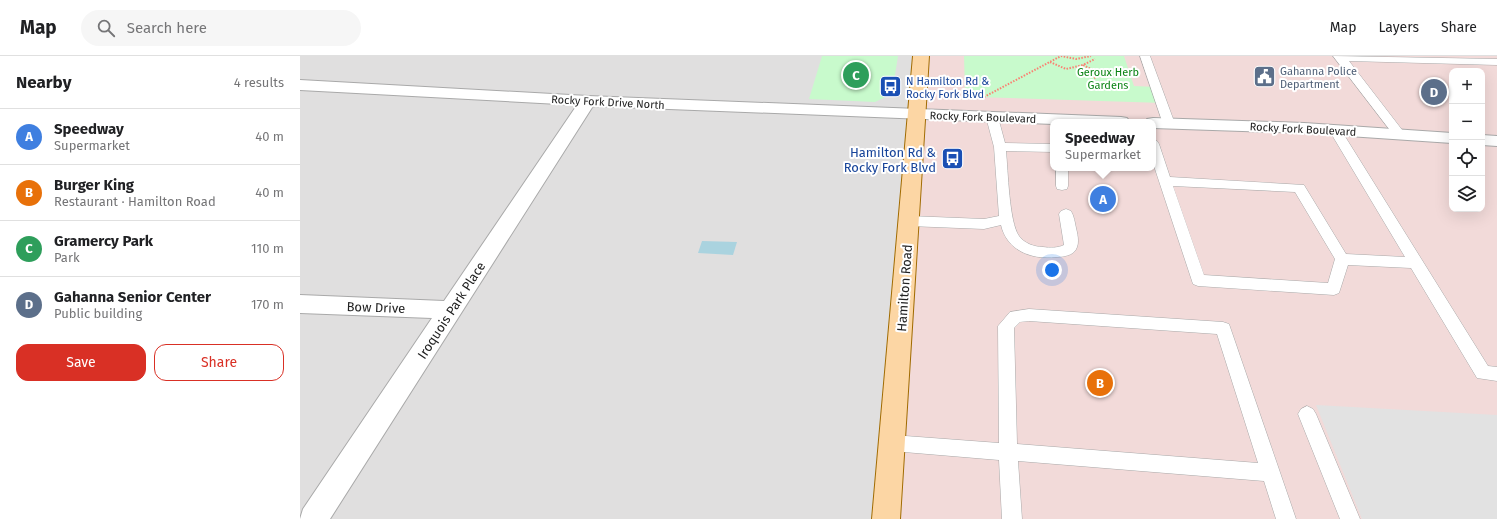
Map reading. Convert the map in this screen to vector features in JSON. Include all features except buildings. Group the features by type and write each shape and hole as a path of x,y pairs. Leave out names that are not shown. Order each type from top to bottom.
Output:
{"main road":[{"name":"Hamilton Road","path":"886,519 921,56"}],"street":[{"name":"Rocky Fork Drive North","path":"300,85 588,101 917,115"},
{"name":"Iroquois Park Place","path":"313,519 588,101"},
{"name":"Rocky Fork Boulevard","path":"917,115 1050,120"},
{"name":"Rocky Fork Boulevard","path":"1161,123 1335,130 1449,138"},
{"path":"1485,140 1497,141"},
{"name":"Bow Drive","path":"300,304 451,310"}],"lane":[{"path":"1145,56 1161,123"},
{"path":"1340,57 1497,62"},
{"path":"1340,57 1400,134"},
{"path":"992,117 1000,147 1007,219 1012,237 1019,245 1033,251 1064,252 1071,245 1066,214"},
{"path":"1335,130 1483,373 1497,374"},
{"path":"1000,147 1050,148"},
{"path":"1156,153 1165,181 1198,280 1334,289 1342,259 1299,188 1165,181"},
{"path":"1061,171 1062,186"},
{"path":"909,221 984,224 1007,219"},
{"path":"1342,259 1416,263"},
{"path":"1012,519 1008,452 1006,326 1016,316 1029,315 1223,328 1286,519"},
{"path":"1307,414 1350,519"},
{"path":"892,443 1271,473"}],"path":[{"path":"984,97 1061,56 1076,60 1090,56 1095,59 1072,70 1059,68 1050,62"},
{"path":"1083,65 1101,74 1111,70 1094,78"}],"shaded area":[{"path":"300,56 916,56 872,519 300,519"},
{"path":"916,56 1497,56 1497,519 872,519"},
{"path":"1316,405 1497,415 1497,519 1362,519"}],"green space":[{"path":"822,56 898,56 892,94 875,102 809,99"},
{"name":"Geroux Herb Gardens","path":"964,56 1124,56 1134,86 1157,87 1163,103 976,97 965,91"}],"water":[{"path":"702,241 737,242 733,255 698,253"}],"place":[{"name":"Gramercy Park","path":"856,75"},
{"name":"Gahanna Police Department","path":"1264,77"},
{"name":"N Hamilton Rd & Rocky Fork Blvd","path":"891,87"},
{"name":"Gahanna Senior Center","path":"1434,92"},
{"name":"Hamilton Rd & Rocky Fork Blvd","path":"952,159"},
{"name":"Speedway","path":"1103,199"},
{"name":"Burger King","path":"1100,383"}]}
